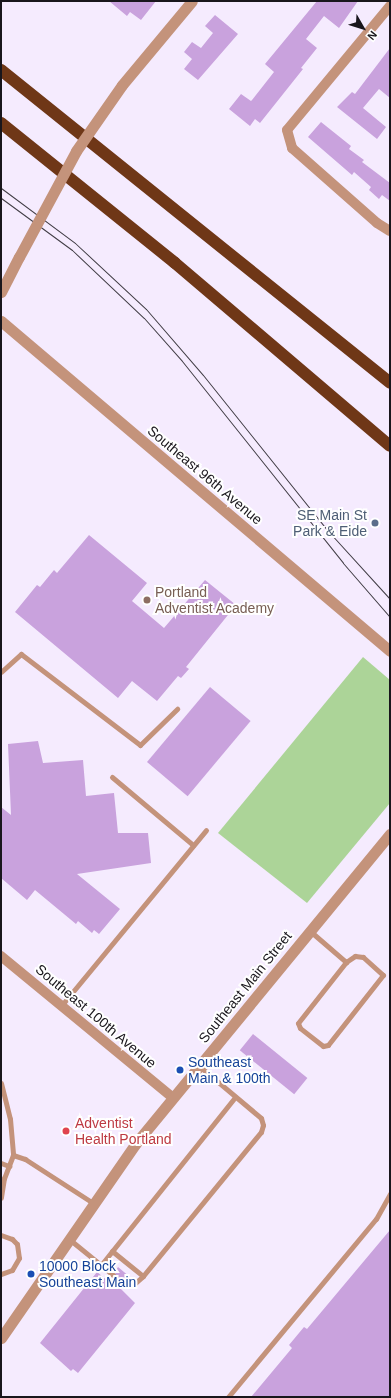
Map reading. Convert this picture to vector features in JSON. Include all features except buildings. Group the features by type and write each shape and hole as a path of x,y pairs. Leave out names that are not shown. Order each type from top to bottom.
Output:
{"highway":[{"path":"1,70 390,383"},
{"path":"1,123 175,262 390,446"}],"street":[{"path":"1,292 76,151 122,85 192,1"},
{"path":"390,6 287,130 288,142 303,158 377,223 390,231"},
{"name":"Southeast 96th Avenue","path":"1,321 390,651"},
{"name":"Southeast Main Street","path":"1,1338 92,1203 173,1098 390,834"},
{"name":"Southeast 100th Avenue","path":"1,956 173,1098"}],"lane":[{"path":"1,672 21,654 140,745 177,709"},
{"path":"112,777 193,845"},
{"path":"61,1006 206,830"},
{"path":"310,931 346,962"},
{"path":"355,956 363,957 381,971 382,977 328,1045 323,1046 300,1028 298,1023 346,962 355,956"},
{"path":"124,1284 133,1285 143,1276 262,1132 264,1125 261,1118 199,1066"},
{"path":"1,1083 10,1119 13,1155 1,1198"},
{"path":"101,1265 235,1097"},
{"path":"13,1155 25,1158 92,1203"},
{"path":"1,1163 9,1166"},
{"path":"228,1397 376,1219 390,1194"},
{"path":"1,1235 7,1236 17,1244 19,1258 12,1270 1,1274"},
{"path":"68,1239 113,1274"},
{"path":"112,1252 143,1276"}],"green space":[{"path":"363,657 390,680 390,803 307,903 218,833"}],"tram line":[{"path":"1,188 75,243 146,309 203,375 329,532 390,599"},
{"path":"1,198 72,250 144,318 182,361 343,563 390,617"}],"place":[{"name":"SE Main St Park & Eide","path":"375,523"},
{"name":"Portland Adventist Academy","path":"147,600"},
{"name":"Southeast Main & 100th","path":"180,1070"},
{"name":"Adventist Health Portland","path":"66,1131"},
{"name":"10000 Block Southeast Main","path":"31,1274"}]}
